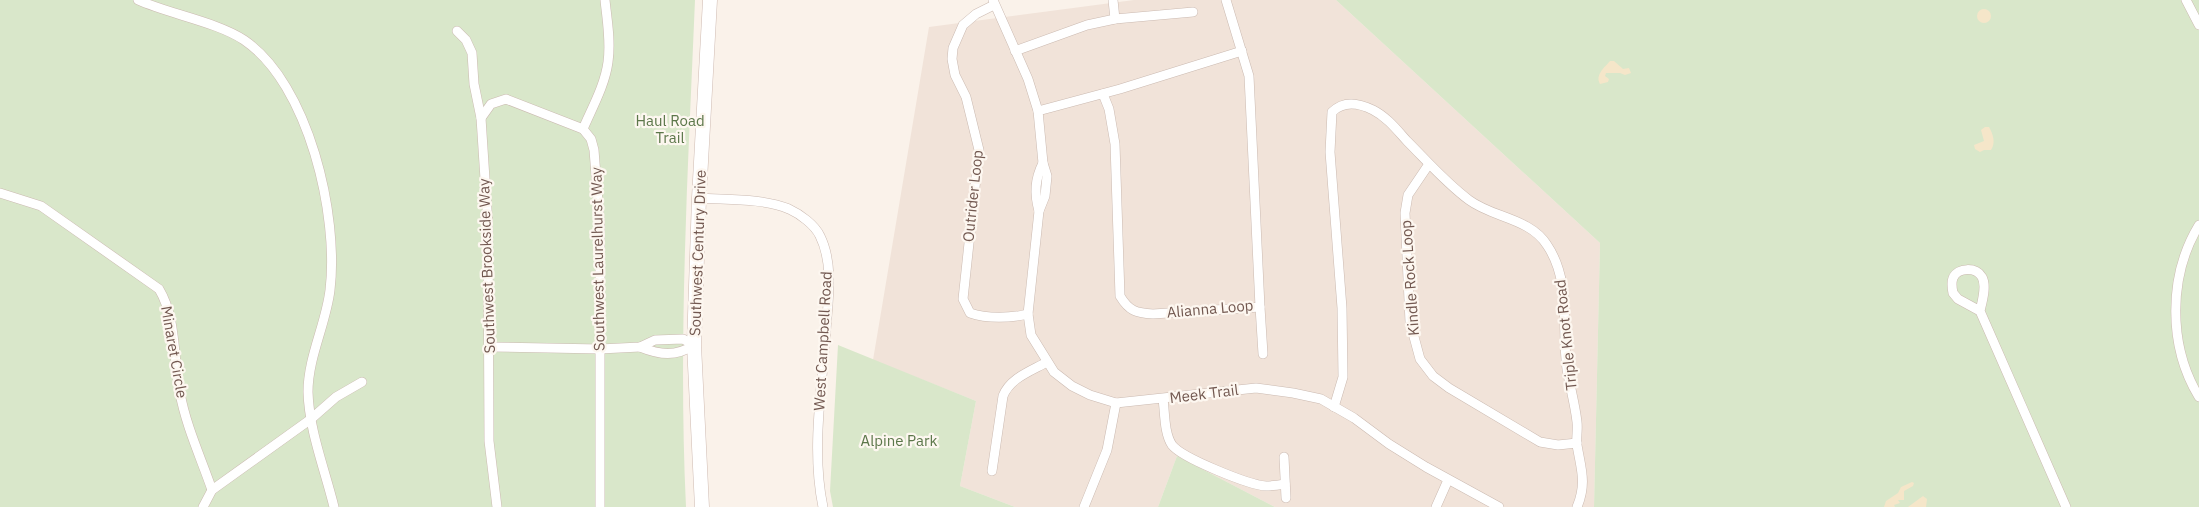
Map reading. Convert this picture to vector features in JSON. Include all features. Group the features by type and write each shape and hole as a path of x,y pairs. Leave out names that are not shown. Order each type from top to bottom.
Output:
{"main road":[{"name":"Southwest Century Drive","path":"702,507 694,345 699,198 710,0"}],"street":[{"path":"138,0 243,40 272,66 297,107 324,188 331,241 331,288 311,367 308,391 311,419 334,507"},
{"path":"481,118 491,104 506,99 583,129 604,79 608,62 605,0"},
{"path":"1113,0 1115,19"},
{"name":"Alianna Loop","path":"1104,94 1115,144 1120,296 1126,306 1140,313 1153,314 1260,307 1249,76 1226,0"},
{"path":"2186,0 2199,25"},
{"name":"Meek Trail","path":"993,2 1028,79 1038,111 1043,163 1037,175 1035,196 1039,211 1028,314 1031,335 1054,372 1072,386 1089,395 1116,403 1256,388 1321,399 1448,480 1488,499 1499,507"},
{"name":"Outrider Loop","path":"993,2 963,25 952,59 955,75 966,97 979,150 963,298 970,314 979,316 1028,314"},
{"path":"1015,51 1087,25 1115,19 1193,12"},
{"name":"Southwest Brookside Way","path":"457,31 466,40 472,53 474,84 481,118 488,225 489,441 497,507"},
{"path":"1038,111 1104,94 1242,51"},
{"name":"Triple Knot Road","path":"1334,407 1343,377 1342,308 1330,152 1332,112 1338,106 1346,104 1362,105 1385,118 1454,189 1472,203 1516,221 1533,231 1546,242 1553,254 1559,269 1563,291 1567,366 1582,466 1583,483 1577,507"},
{"name":"Southwest Laurelhurst Way","path":"583,129 591,139 594,150 600,237 600,507"},
{"name":"Kindle Rock Loop","path":"1429,164 1408,195 1405,213 1410,322 1420,359 1433,375 1449,388 1540,442 1577,443"},
{"name":"Minaret Circle","path":"0,193 42,206 159,289 168,303 185,415 212,490"},
{"name":"West Campbell Road","path":"699,198 765,202 790,210 810,223 820,234 826,251 829,281 818,443 818,483 823,507"},
{"path":"2199,225 2183,259 2178,281 2176,312 2183,363 2199,397"},
{"path":"1980,311 1958,299 1953,293 1954,277 1959,271 1966,269 1975,271 1982,277 1984,286 1980,311 2066,507"},
{"path":"1260,307 1263,354"},
{"path":"490,347 600,349 640,347 655,353 682,353 694,345"},
{"path":"992,471 1006,389 1012,382 1047,362"},
{"path":"203,507 212,490 311,419 336,397 362,382"},
{"path":"1163,399 1167,430 1172,444 1183,454 1247,482 1266,486 1285,484"},
{"path":"1084,507 1107,450 1116,403"},
{"path":"1284,457 1286,498"},
{"path":"1436,507 1448,480"}],"shaded area":[{"path":"1134,0 1336,0 1600,243 1594,507 1275,507 1177,456 1158,507 1015,507 960,486 976,401 873,360 929,27"}],"green space":[{"name":"Haul Road Trail","path":"0,0 695,0 683,317 686,507 0,507"},
{"path":"1336,0 2199,0 2199,507 1594,507 1600,243"},
{"name":"Alpine Park","path":"838,345 976,401 960,486 1015,507 833,507 830,491"},
{"path":"1177,456 1275,507 1158,507"}],"sand":[{"path":"1984,9 1989,11 1991,16 1989,21 1984,23 1979,21 1977,16 1979,11"},
{"path":"1610,61 1614,61 1623,69 1629,68 1631,73 1625,75 1606,73 1608,82 1600,84 1599,75"},
{"path":"1989,127 1993,144 1991,150 1980,152 1975,149 1974,145 1984,141 1981,130"},
{"path":"1912,482 1913,486 1904,491 1904,500 1898,500 1900,503 1894,505 1895,507 1884,507 1886,501 1898,493 1901,487"},
{"path":"1923,496 1927,499 1926,507 1908,507"}]}
